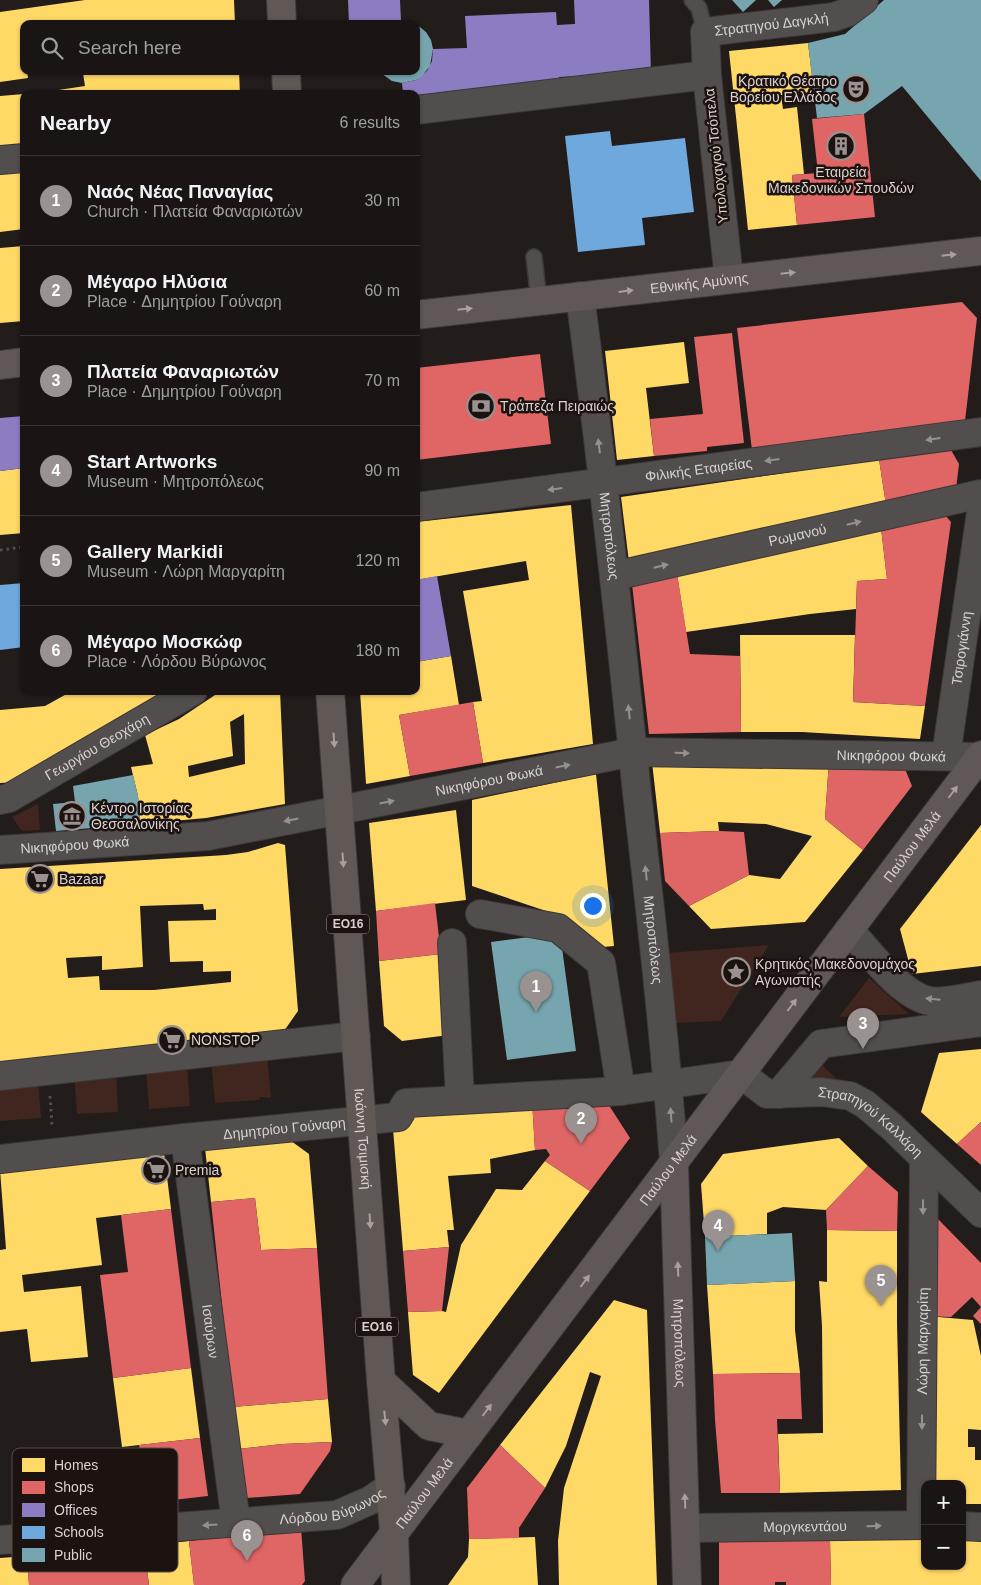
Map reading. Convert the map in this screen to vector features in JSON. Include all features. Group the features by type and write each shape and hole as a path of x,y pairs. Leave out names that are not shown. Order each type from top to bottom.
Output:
{"main road":[{"path":"281,0 282,20"},
{"path":"286,75 287,90"},
{"name":"Εθνικής Αμύνης","path":"420,315 981,251"},
{"path":"0,365 20,362"},
{"name":"Ιωάννη Τσιμισκή","path":"330,695 381,1381 391,1486 396,1585"},
{"name":"Παύλου Μελά","path":"355,1585 981,756"},
{"name":"Μητροπόλεως","path":"674,1163 688,1585"},
{"path":"381,1381 429,1426 469,1434"}],"street":[{"name":"Στρατηγού Δαγκλή","path":"705,32 834,17 848,12 864,0"},
{"name":"Υπολοχαγού Τσόπελα","path":"705,32 707,75 728,279"},
{"path":"420,110 707,75"},
{"path":"0,160 20,158"},
{"name":"Μητροπόλεως","path":"580,296 604,483 668,1085 674,1163"},
{"name":"Φιλικής Εταιρείας","path":"420,506 981,432"},
{"name":"Ρωμανού","path":"614,576 981,494"},
{"name":"Τσιρογιάννη","path":"946,756 981,512"},
{"name":"Γεωργίου Θεοχάρη","path":"0,800 9,798 186,695"},
{"name":"Νικηφόρου Φωκά","path":"0,850 208,836 633,752 981,756"},
{"path":"480,914 558,928 601,963 621,1091"},
{"path":"849,930 909,993 931,1001 981,995"},
{"path":"452,943 460,1100"},
{"path":"779,1094 821,1044 981,1022"},
{"path":"0,1076 356,1036"},
{"name":"Δημητρίου Γούναρη","path":"0,1159 185,1138 398,1118 406,1103 621,1091 741,1074"},
{"name":"Στρατηγού Καλλάρη","path":"741,1074 767,1094 822,1092 850,1096 865,1104 885,1120 981,1213"},
{"name":"Ισαύρων","path":"185,1138 236,1524"},
{"name":"Λώρη Μαργαρίτη","path":"923,1480 924,1159"},
{"name":"Λόρδου Βύρωνος","path":"178,1528 337,1515 371,1500 391,1486"},
{"name":"Μοργκεντάου","path":"686,1528 921,1525"},
{"path":"966,1526 981,1527"}],"lane":[{"path":"692,0 699,8 705,32"},
{"path":"534,257 539,301"}],"path":[{"path":"0,550 20,548"}],"shaded area":[{"path":"38,804 40,830 22,831 12,817"},
{"path":"769,945 721,1021 675,1023 667,953"},
{"path":"869,978 909,1014 839,1017"},
{"path":"267,1055 271,1098 260,1097 259,1100 215,1103 211,1060"},
{"path":"187,1065 190,1106 149,1109 146,1068"},
{"path":"809,1065 823,1066 844,1086 796,1081"},
{"path":"116,1070 118,1112 77,1114 74,1074"},
{"path":"38,1079 41,1118 0,1121 0,1082"}],"building: Homes":[{"path":"85,0 234,0 235,20 20,20 20,75 28,75 28,78 0,82 0,12"},
{"path":"808,43 814,92 781,95 783,109 797,107 804,174 792,175 797,225 748,230 729,51"},
{"path":"83,75 239,75 240,90 58,90 85,86"},
{"path":"20,94 20,148 0,150 0,96"},
{"path":"20,168 20,230 0,232 0,170"},
{"path":"20,246 20,321 0,323 0,248"},
{"path":"684,342 689,383 646,388 654,456 617,460 605,351"},
{"path":"879,459 886,505 629,562 621,497"},
{"path":"20,468 20,533 0,535 0,471"},
{"path":"571,505 593,744 483,763 473,702 482,701 463,591 529,580 526,561 420,579 420,522"},
{"path":"881,528 887,579 857,581 856,609 686,632 677,574"},
{"path":"740,635 855,635 853,702 925,706 920,739 802,732 741,732"},
{"path":"451,656 459,705 399,715 410,776 366,784 360,695 420,695 420,661"},
{"path":"65,695 172,695 19,782 0,783 0,710 45,706"},
{"path":"215,695 280,695 285,804 206,818 140,824 138,796 131,767 153,764 145,735 179,719","holes":["244,714 245,764 189,777 188,766 233,756 230,722"]},
{"path":"829,761 825,819 863,850 805,922 711,929 689,906 749,875 780,879 812,836 766,824 718,822 719,831 660,833 652,762"},
{"path":"596,774 614,946 592,948 546,911 472,886 472,800"},
{"path":"456,810 466,900 376,911 369,823"},
{"path":"981,825 981,966 912,974 900,929"},
{"path":"278,843 285,845 298,1011 277,1041 0,1073 0,869 248,852","holes":["203,904 204,910 216,909 216,920 168,921 170,962 203,961 203,972 231,971 231,982 154,990 100,990 99,976 68,978 66,958 102,956 102,970 143,967 140,906"]},
{"path":"441,954 449,1035 402,1041 384,1026 379,961"},
{"path":"981,1049 981,1122 957,1144 921,1112 939,1053"},
{"path":"532,1100 535,1150 490,1159 491,1173 448,1176 454,1230 447,1230 449,1247 403,1251 393,1129 414,1105"},
{"path":"287,1138 309,1154 317,1248 261,1250 255,1198 211,1202 205,1148"},
{"path":"839,1138 868,1166 826,1210 783,1207 767,1213 767,1234 705,1237 701,1184 723,1154"},
{"path":"164,1153 171,1209 96,1218 102,1265 22,1275 24,1292 81,1286 88,1357 31,1362 27,1329 0,1332 0,1250 6,1249 0,1170"},
{"path":"545,1161 590,1191 439,1393 413,1375 408,1312 446,1312 461,1245 496,1189 522,1190"},
{"path":"827,1230 897,1231 901,1490 780,1493 778,1434 823,1433 822,1326 819,1281 827,1282"},
{"path":"795,1281 795,1330 800,1373 713,1374 707,1285"},
{"path":"614,1300 647,1310 657,1585 559,1585 558,1541 564,1488 601,1376 590,1372 566,1446 545,1488 500,1445"},
{"path":"927,1316 973,1320 981,1356 981,1430 968,1429 968,1447 975,1447 975,1460 981,1460 981,1504 966,1504 966,1480 933,1480"},
{"path":"191,1368 200,1438 122,1447 113,1378"},
{"path":"328,1399 332,1442 282,1444 238,1449 233,1407"},
{"path":"535,1537 538,1585 448,1585 468,1557 469,1539"},
{"path":"921,1539 921,1570 966,1570 966,1539 981,1539 981,1585 831,1585 830,1540"},
{"path":"189,1541 194,1585 149,1585 147,1572 178,1572 178,1542"},
{"path":"12,1557 12,1572 28,1572 29,1585 0,1585 0,1558"}],"building: Shops":[{"name":"Εταιρεία Μακεδονικών Σπουδών","path":"864,114 875,217 797,225 792,175 818,173 812,119"},
{"path":"962,302 977,318 965,421 752,450 737,328"},
{"path":"732,333 744,443 707,447 707,451 654,456 650,419 703,414 694,337"},
{"name":"Τράπεζα Πειραιώς","path":"540,354 551,444 420,460 420,368"},
{"path":"951,450 959,464 956,489 886,505 879,459"},
{"path":"944,514 951,522 925,706 853,702 857,581 887,579 881,528"},
{"path":"677,574 690,654 740,656 741,732 649,734 632,584"},
{"path":"473,702 483,763 410,776 399,715"},
{"path":"829,761 903,764 912,786 863,850 825,819"},
{"path":"744,832 749,875 689,906 665,881 660,833"},
{"path":"435,903 441,954 379,961 376,911"},
{"path":"603,1096 630,1138 590,1191 545,1161 550,1155 546,1149 535,1150 532,1100"},
{"path":"981,1122 981,1165 957,1144"},
{"path":"868,1166 898,1192 897,1231 827,1230 826,1210"},
{"path":"255,1198 261,1250 317,1248 328,1399 233,1407 211,1202"},
{"path":"171,1209 191,1368 113,1378 100,1275 128,1272 121,1215"},
{"path":"938,1219 981,1263 981,1307 972,1297 951,1317 927,1316 931,1226"},
{"path":"449,1247 442,1311 408,1312 403,1251"},
{"path":"981,1307 981,1324 973,1316"},
{"path":"800,1373 802,1419 777,1419 780,1493 721,1493 713,1374"},
{"path":"200,1438 208,1496 178,1499 178,1448 139,1448 139,1445"},
{"path":"332,1442 330,1451 300,1494 246,1498 238,1449 282,1444"},
{"path":"500,1445 545,1488 519,1528 519,1538 469,1539 467,1488"},
{"path":"301,1528 305,1581 302,1585 194,1585 189,1541"},
{"path":"719,1540 830,1540 831,1585 786,1585 786,1582 775,1582 775,1585 719,1585"},
{"path":"28,1572 147,1572 149,1585 29,1585"}],"building: Offices":[{"path":"348,0 400,0 401,20 349,20"},
{"path":"574,0 649,0 651,74 580,82 579,76 559,77 560,84 420,99 420,90 403,90 402,83 416,80 427,71 432,61 433,49 467,48 465,16 556,12 557,25 575,24"},
{"path":"20,416 20,468 0,471 0,418"},
{"path":"437,576 451,656 420,661 420,579"}],"building: Schools":[{"path":"610,131 612,146 685,138 694,212 642,218 645,245 578,252 565,136"},
{"path":"20,583 20,648 0,650 0,585"}],"building: Public":[{"path":"732,0 756,0 743,12"},
{"path":"768,0 782,0 774,7"},
{"name":"Κρατικό Θέατρο Βορείου Ελλάδος","path":"884,0 981,0 981,181 902,86 864,114 817,118 808,43 845,34"},
{"path":"420,27 431,40 433,49 430,66 416,80 402,83 392,81 384,75 420,75"},
{"path":"133,775 138,796 140,824 56,831 53,804 75,802 73,786"},
{"path":"560,933 576,1051 507,1060 491,942"},
{"path":"792,1233 795,1281 707,1285 705,1237"}],"place":[{"name":"Κρατικό Θέατρο Βορείου Ελλάδος","path":"856,89"},
{"name":"Εταιρεία Μακεδονικών Σπουδών","path":"841,146"},
{"name":"Τράπεζα Πειραιώς","path":"481,406"},
{"name":"Κέντρο Ιστορίας Θεσσαλονίκης","path":"72,816"},
{"name":"Bazaar","path":"40,879"},
{"name":"Κρητικός Μακεδονομάχος Αγωνιστής","path":"736,972"},
{"name":"Ναός Νέας Παναγίας","path":"536,1012"},
{"name":"NONSTOP","path":"172,1040"},
{"name":"Πλατεία Φαναριωτών","path":"863,1049"},
{"name":"Μέγαρο Ηλύσια","path":"581,1144"},
{"name":"Premia","path":"156,1170"},
{"name":"Start Artworks","path":"718,1251"},
{"name":"Gallery Markidi","path":"881,1306"},
{"name":"Μέγαρο Μοσκώφ","path":"247,1561"}]}
